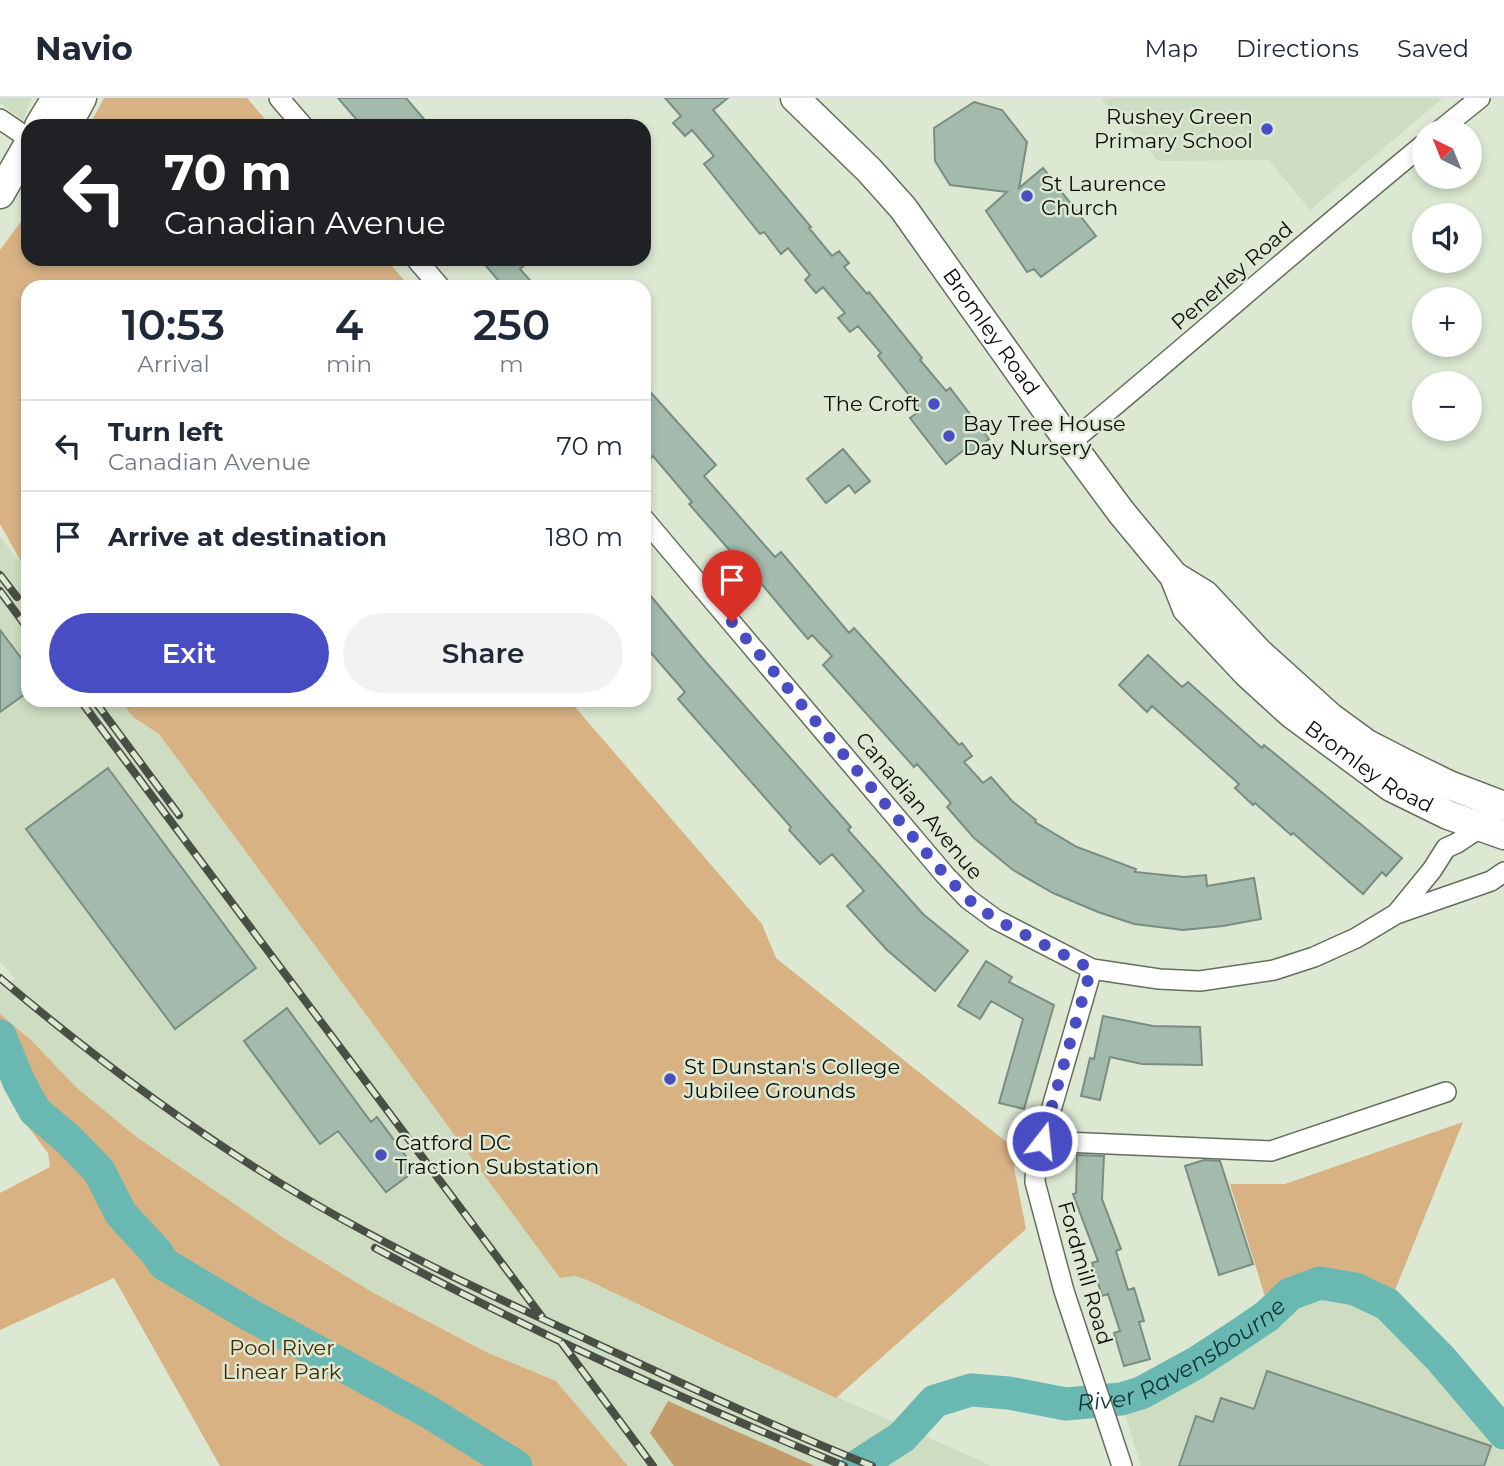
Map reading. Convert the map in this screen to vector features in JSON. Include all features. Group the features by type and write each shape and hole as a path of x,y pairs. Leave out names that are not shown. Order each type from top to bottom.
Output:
{"highway":[{"path":"43,119 56,98"},
{"path":"71,119 82,98"},
{"name":"Bromley Road","path":"795,98 869,170 903,208 1070,443 1121,512 1174,576 1187,609 1247,673 1292,714 1391,787 1448,815 1492,831"},
{"path":"0,194 21,157"},
{"path":"0,213 21,194"},
{"name":"Bromley Road","path":"1174,576 1205,595 1259,653 1330,717 1367,744 1406,764 1502,801"}],"street":[{"path":"279,98 297,119"},
{"path":"1454,119 1480,98"},
{"path":"0,119 21,133"},
{"name":"Penerley Road","path":"1070,443 1412,154"},
{"path":"422,266 434,280"},
{"name":"Canadian Avenue","path":"651,527 961,891 995,919 1091,969 1159,979 1200,981 1275,970 1314,957 1396,914 1491,881 1504,872"},
{"name":"Canadian Avenue","path":"1446,848 1492,831 1502,801"},
{"name":"Canadian Avenue","path":"1396,914 1432,870 1446,848 1448,815"},
{"path":"1432,870 1439,884 1453,895"},
{"name":"Fordmill Road","path":"1091,969 1036,1162 1035,1182 1064,1291 1122,1466"},
{"path":"1042,1141 1271,1151 1446,1093"}],"shaded area":[{"path":"0,98 32,98 23,119 0,103"},
{"name":"Rushey Green Primary School","path":"1101,98 1443,98 1418,119 1412,119 1412,124 1310,210 1269,160 1158,161"},
{"path":"0,536 21,564 21,707 125,707 133,717 159,734 560,1278 575,1276 587,1280 752,1359 992,1466 628,1466 556,1381 486,1352 372,1292 287,1240 138,1138 78,1089 30,1039 0,1014 0,986 15,979 0,961"},
{"path":"1331,1291 1367,1300 1385,1311 1437,1365 1504,1445 1504,1466 1141,1466 1121,1402 1142,1397 1266,1323 1284,1306 1307,1295"},
{"path":"668,1401 815,1466 674,1466 650,1433"}],"green space":[{"path":"104,98 247,98 265,119 93,119"},
{"path":"21,222 21,266 392,266 404,280 21,280 21,562 0,524 0,250"},
{"name":"St Dunstan's College Jubilee Grounds","path":"125,707 575,707 762,924 776,958 1019,1152 1014,1168 1026,1229 836,1398 587,1280 575,1276 560,1278 159,734 133,717"},
{"name":"Pool River Linear Park","path":"0,1014 30,1039 78,1089 138,1138 287,1240 372,1292 486,1352 556,1381 628,1466 220,1466 114,1278 0,1330 0,1193 50,1167 48,1153 26,1124 0,1067"},
{"path":"1463,1122 1391,1300 1351,1279 1329,1277 1296,1286 1267,1303 1230,1184 1285,1184"}],"building":[{"path":"338,98 406,98 424,119 356,119"},
{"path":"665,98 728,98 713,110 832,256 839,251 849,263 844,267 867,294 869,292 946,391 950,388 989,439 968,456 964,450 946,464 910,418 921,410 878,356 881,353 858,326 850,332 838,318 845,313 823,287 816,293 805,280 810,275 788,248 781,254 764,232 760,234 704,164 714,156 692,130 685,136 673,123 681,116"},
{"name":"St Laurence Church","path":"974,102 1002,110 1027,142 1019,188 1043,168 1096,236 1041,277 1034,269 1027,272 986,211 1007,192 950,185 935,161 934,128"},
{"path":"486,266 523,266 520,269 530,280 498,280"},
{"path":"651,393 716,465 704,476 775,557 781,552 849,633 854,628 959,745 962,743 972,756 964,762 983,783 991,777 1012,801 1036,820 1035,822 1077,847 1136,869 1135,872 1184,877 1206,875 1207,886 1254,878 1261,919 1183,930 1134,924 1053,893 1013,870 974,838 947,807 951,803 917,764 914,767 823,665 832,656 812,635 808,639 689,504 692,502 653,456 651,458"},
{"path":"843,449 870,481 855,493 849,485 826,503 807,479"},
{"path":"651,596 851,827 848,830 923,914 968,951 935,991 887,950 847,906 864,891 832,854 820,864 789,830 791,827 678,699 685,692 651,653"},
{"path":"0,630 21,658 21,697 0,712"},
{"path":"1148,655 1182,687 1188,682 1262,748 1264,745 1402,858 1386,876 1382,872 1363,894 1293,833 1291,835 1255,803 1253,805 1235,788 1239,784 1152,706 1147,712 1119,685"},
{"path":"108,768 256,968 175,1029 26,829"},
{"path":"986,961 1012,977 1009,982 1054,1005 1024,1109 999,1103 1023,1019 991,1001 980,1019 958,1006"},
{"path":"287,1008 371,1122 377,1117 416,1170 386,1192 338,1131 320,1144 244,1041"},
{"path":"1103,1016 1153,1026 1200,1027 1202,1065 1142,1064 1110,1057 1100,1100 1081,1096 1090,1058 1094,1059"},
{"path":"1077,1155 1104,1156 1102,1199 1121,1249 1116,1251 1128,1290 1134,1288 1144,1321 1139,1322 1150,1359 1124,1366 1114,1333 1120,1331 1108,1294 1102,1296 1092,1263 1098,1261 1073,1194 1076,1193"},
{"path":"1204,1160 1220,1161 1253,1264 1219,1275 1185,1166"},
{"path":"1267,1371 1491,1446 1484,1466 1179,1466 1196,1416 1213,1422 1221,1398 1254,1409"}],"waterway":[{"name":"River Ravensbourne","path":"0,1036 19,1082 35,1111 99,1171 121,1214 164,1264 248,1314 427,1411 516,1466"},
{"name":"River Ravensbourne","path":"857,1466 902,1437 935,1401 971,1390 1009,1393 1066,1404 1121,1399 1141,1393 1196,1363 1242,1333 1267,1316 1290,1294 1320,1283 1355,1289 1387,1304 1441,1359 1504,1433"}],"railway":[{"path":"0,575 17,597"},
{"path":"0,591 21,620"},
{"path":"85,707 542,1317"},
{"path":"99,707 179,815"},
{"path":"0,978 130,1082 221,1146 316,1204 396,1248 494,1296 748,1413 872,1466"},
{"path":"375,1248 607,1363 844,1466"},
{"path":"561,1342 653,1466"}],"place":[{"name":"Rushey Green Primary School","path":"1267,129"},
{"name":"St Laurence Church","path":"1027,196"},
{"name":"The Croft","path":"934,404"},
{"name":"Bay Tree House Day Nursery","path":"949,436"},
{"name":"St Dunstan's College Jubilee Grounds","path":"670,1079"},
{"name":"Catford DC Traction Substation","path":"381,1155"}],"route":[{"path":"732,622 968,899 995,919 1091,969 1042,1141"}]}
